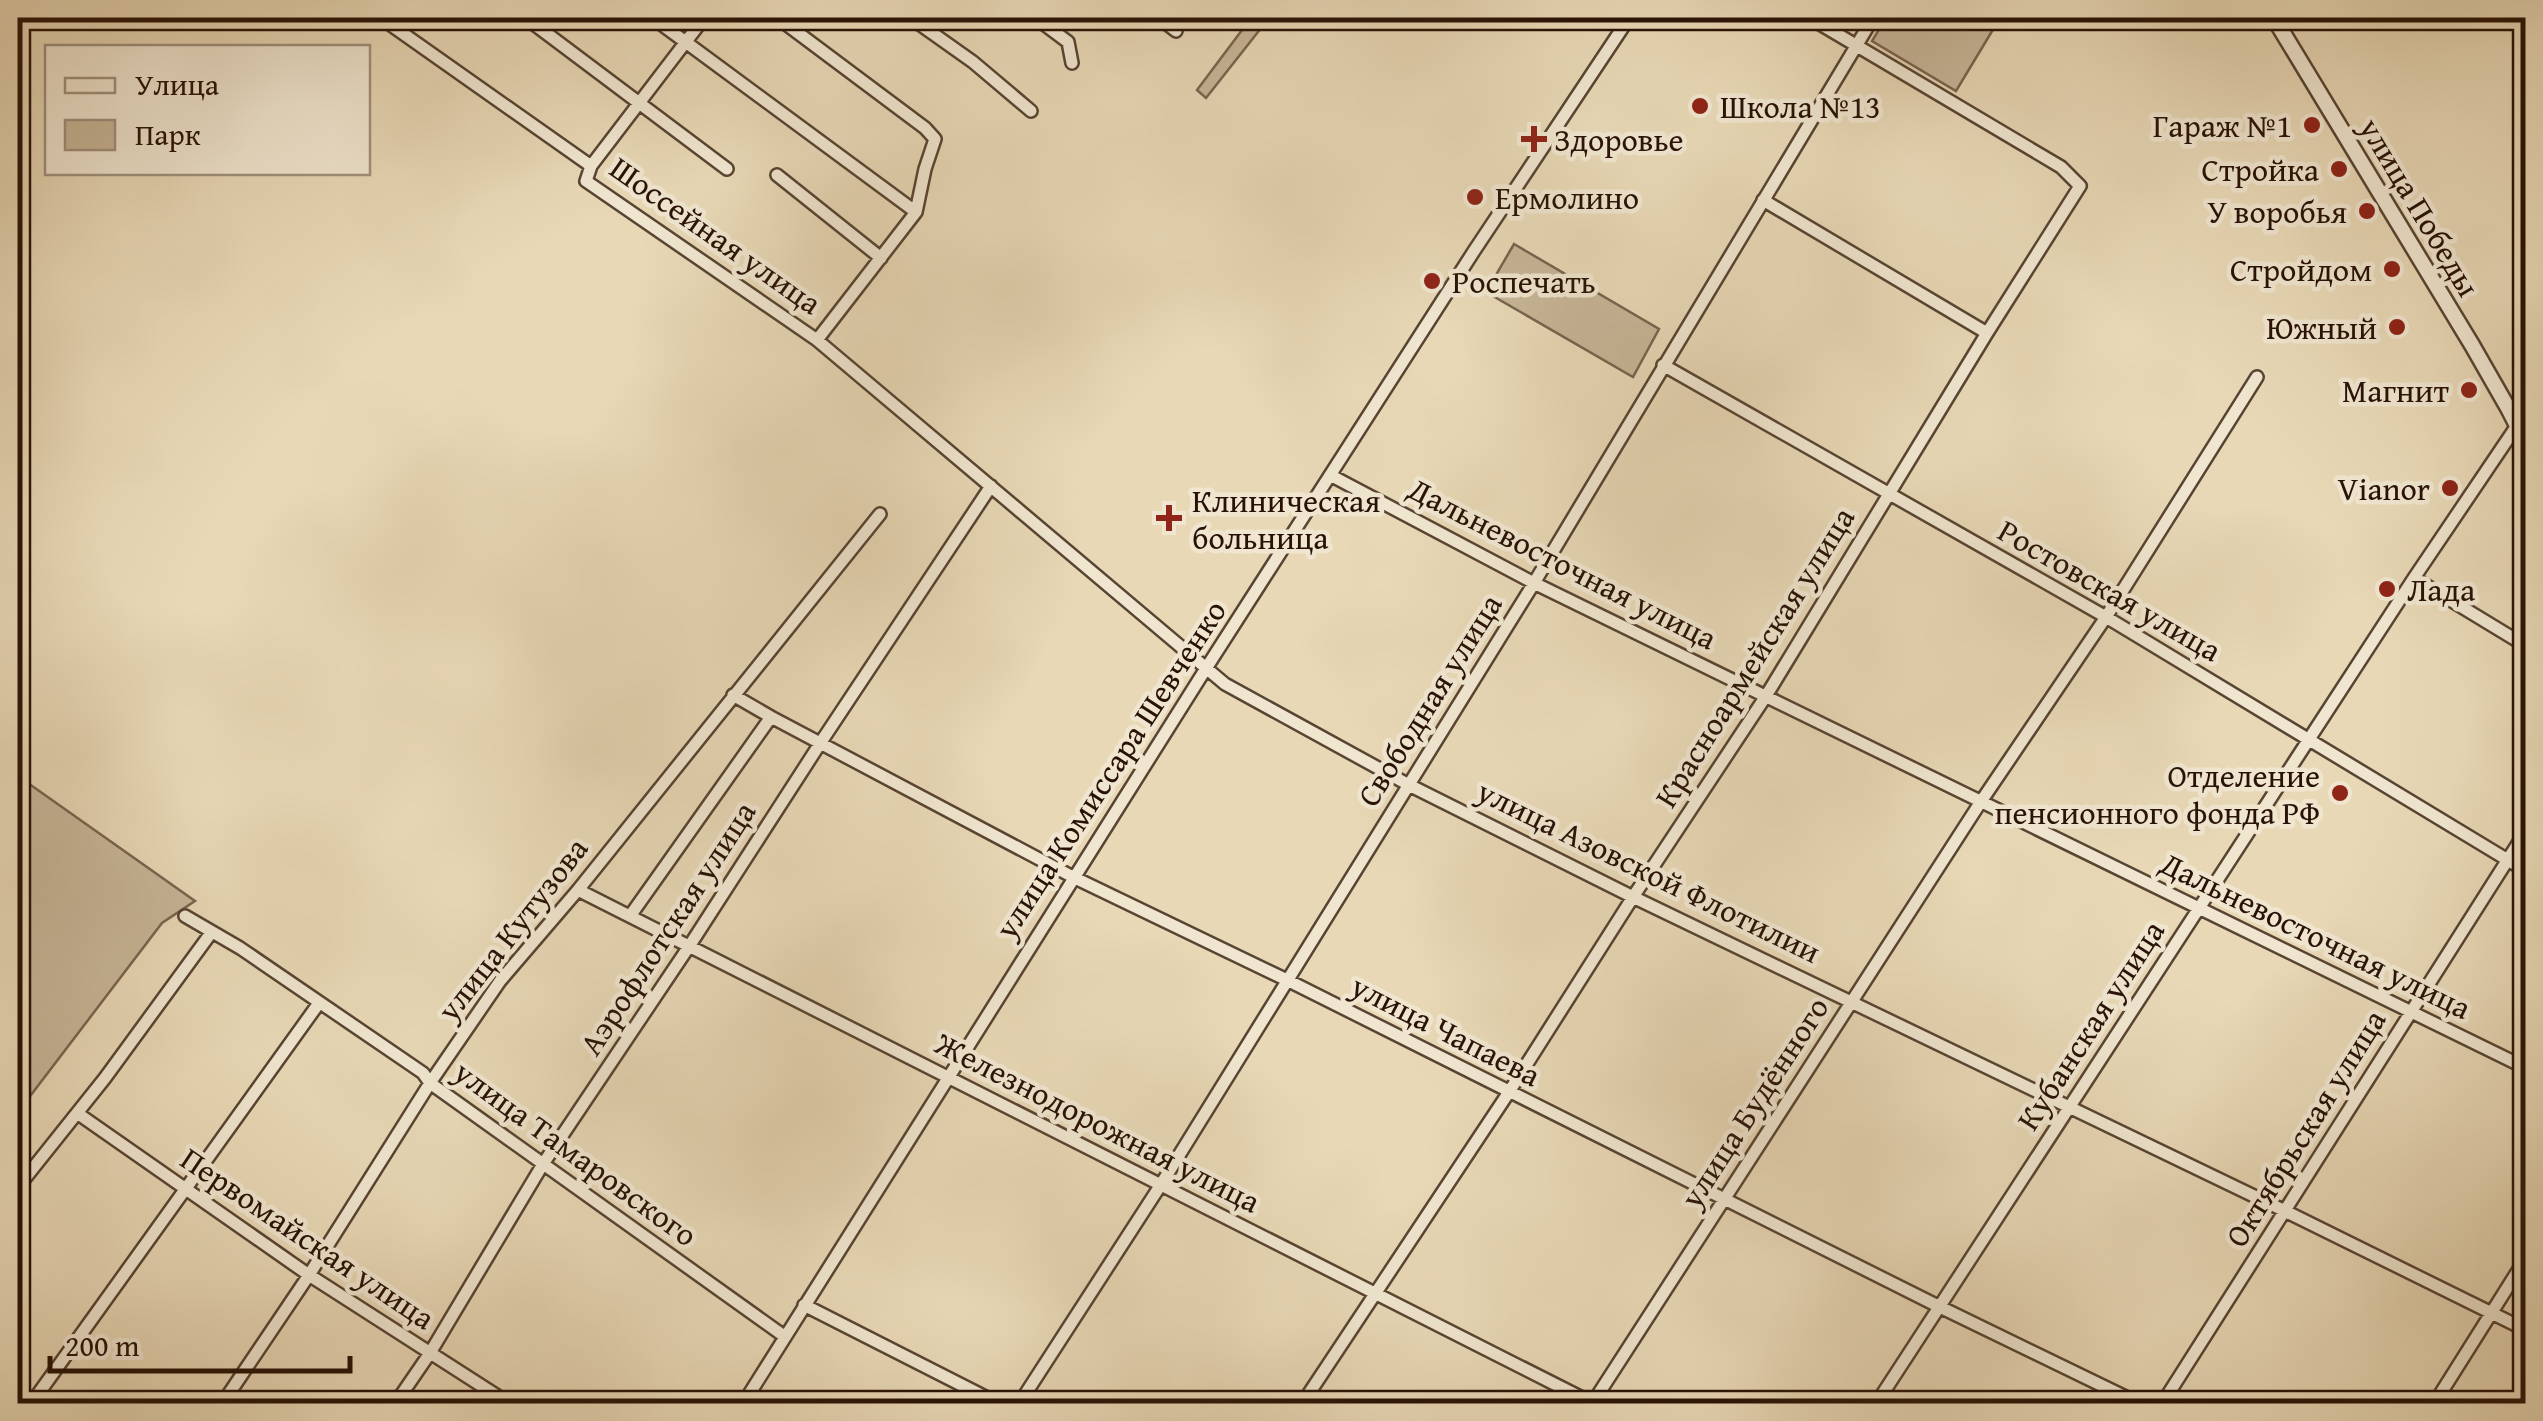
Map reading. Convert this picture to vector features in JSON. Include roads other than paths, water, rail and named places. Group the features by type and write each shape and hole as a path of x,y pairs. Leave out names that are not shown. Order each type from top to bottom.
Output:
{"street":[{"name":"Шоссейная улица","path":"381,18 591,166"},
{"path":"526,18 726,169"},
{"path":"653,18 916,212"},
{"name":"Шоссейная улица","path":"704,18 591,166 586,181 820,342"},
{"path":"778,18 935,138 916,212 820,342"},
{"path":"912,18 973,62 1030,111"},
{"path":"1036,18 1068,42 1072,63"},
{"path":"1158,18 1176,31"},
{"name":"улица Комиссара Шевченко","path":"744,1404 1205,670 1629,18"},
{"path":"1810,18 1856,46"},
{"name":"Свободная улица","path":"1019,1404 1160,1186 1534,583 1873,18"},
{"name":"улица Победы","path":"2274,18 2521,427 2526,443"},
{"name":"Красноармейская улица","path":"1302,1404 1766,696 2080,186 2061,167 1856,46"},
{"path":"778,175 881,258"},
{"path":"1763,200 1987,334"},
{"name":"улица Азовской Флотилии","path":"820,342 1225,684 1408,784 2526,1330"},
{"name":"Ростовская улица","path":"1662,365 2106,617 2526,871"},
{"name":"улица Будённого","path":"1593,1403 1980,803 2106,617 2257,377"},
{"name":"Кубанская улица","path":"1876,1404 2414,578 2521,427"},
{"name":"Дальневосточная улица","path":"1330,475 1534,583 2526,1068"},
{"name":"Аэрофлотская улица","path":"395,1404 544,1164 991,486"},
{"name":"улица Кутузова","path":"222,1404 500,981 578,890 880,514"},
{"path":"2414,578 2526,646"},
{"name":"улица Чапаева","path":"733,695 1073,877 2140,1404"},
{"path":"630,916 771,718"},
{"name":"Октябрьская улица","path":"2162,1404 2526,831"},
{"name":"Железнодорожная улица","path":"578,890 1593,1403"},
{"name":"улица Тамаровского","path":"186,916 240,948 423,1073 430,1083 784,1336"},
{"path":"18,1186 211,933"},
{"path":"30,1404 319,1003"},
{"name":"Первомайская улица","path":"77,1113 308,1275 510,1404"},
{"path":"2434,1404 2526,1258"},
{"path":"804,1305 999,1404"}],"place":[{"name":"Школа №13","path":"1700,106"},
{"name":"Гараж №1","path":"2312,125"},
{"name":"Здоровье","path":"1534,139"},
{"name":"Стройка","path":"2339,169"},
{"name":"Ермолино","path":"1475,197"},
{"name":"У воробья","path":"2367,211"},
{"name":"Стройдом","path":"2392,269"},
{"name":"Роспечать","path":"1432,281"},
{"name":"Южный","path":"2397,327"},
{"name":"Магнит","path":"2469,390"},
{"name":"Vianor","path":"2450,488"},
{"name":"Клиническая больница","path":"1169,518"},
{"name":"Лада","path":"2387,589"},
{"name":"Отделение пенсионного фонда РФ","path":"2340,793"}]}
